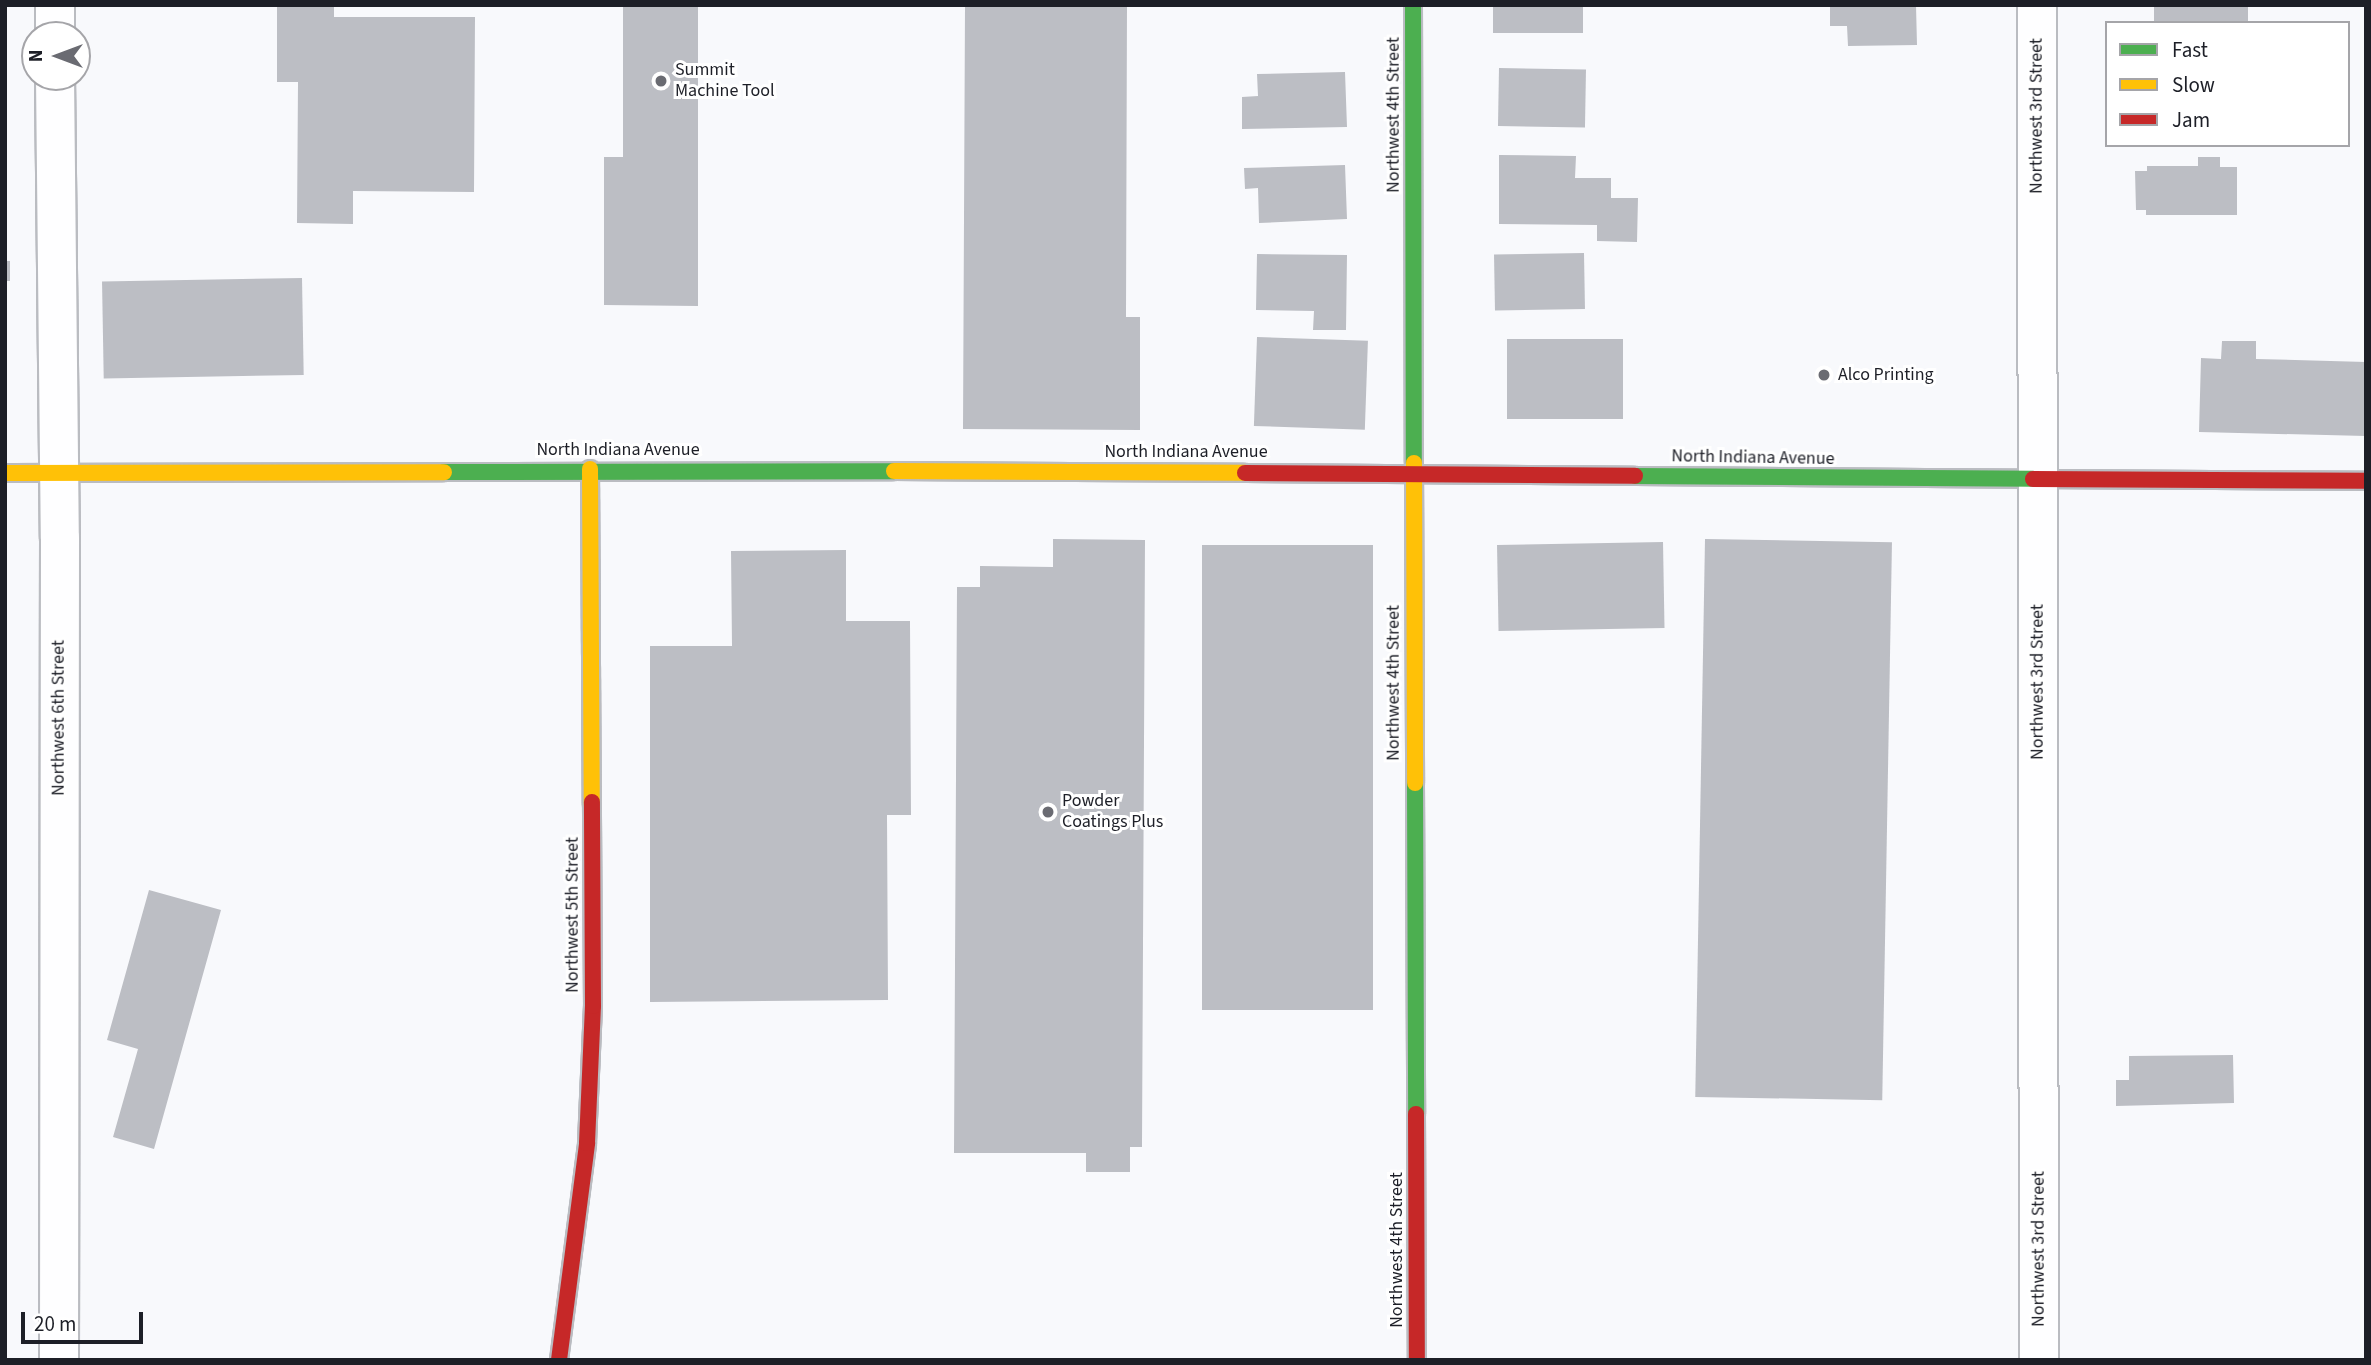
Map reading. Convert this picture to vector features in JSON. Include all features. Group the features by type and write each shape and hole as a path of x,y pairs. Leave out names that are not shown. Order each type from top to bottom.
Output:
{"street":[{"name":"Northwest 4th Street","path":"1413,5 1417,1360"},
{"name":"Northwest 3rd Street","path":"2037,5 2039,1360"},
{"name":"Northwest 6th Street","path":"55,91 59,1360"},
{"name":"North Indiana Avenue","path":"5,473 590,469 2366,481"},
{"name":"Northwest 5th Street","path":"559,1360 587,1143 593,1006 590,469"}],"building":[{"path":"277,5 334,5 334,17 475,17 474,192 353,191 353,224 297,223 298,82 277,82"},
{"name":"Summit Machine Tool","path":"623,5 698,5 698,306 604,305 604,157 623,157"},
{"path":"965,5 1127,5 1126,317 1140,317 1140,430 963,429"},
{"path":"1493,5 1583,5 1583,33 1493,33"},
{"path":"1830,5 1916,5 1917,45 1848,46 1847,26 1830,26"},
{"path":"2154,5 2248,5 2248,21 2154,21"},
{"path":"1499,68 1586,70 1585,128 1498,126"},
{"path":"1345,72 1347,127 1242,129 1242,97 1258,96 1257,74"},
{"path":"1499,155 1576,156 1575,178 1611,178 1611,198 1638,198 1637,242 1597,241 1597,225 1499,224"},
{"path":"2198,157 2220,157 2220,167 2237,167 2237,215 2146,215 2146,210 2136,210 2135,171 2147,171 2147,166 2198,166"},
{"path":"1345,165 1347,219 1259,223 1258,188 1245,189 1244,168"},
{"path":"1584,253 1585,309 1495,311 1494,255"},
{"path":"1257,254 1347,255 1346,330 1313,330 1314,311 1256,310"},
{"path":"5,261 10,261 10,281 5,281"},
{"path":"302,278 304,375 104,378 102,281"},
{"path":"1257,337 1368,341 1365,430 1254,426"},
{"path":"1507,339 1623,339 1623,419 1507,419"},
{"path":"2222,341 2256,341 2256,359 2366,362 2366,436 2199,432 2201,358 2221,359"},
{"name":"Powder Coatings Plus","path":"1053,539 1145,540 1142,1147 1130,1147 1130,1172 1086,1172 1086,1153 954,1153 957,587 980,587 980,566 1053,567"},
{"path":"1705,539 1892,542 1882,1100 1695,1097"},
{"path":"1663,542 1665,628 1499,631 1497,545"},
{"path":"1202,545 1373,545 1373,1010 1202,1010"},
{"path":"846,550 846,621 910,621 911,815 887,815 888,1000 650,1002 650,646 732,646 731,551"},
{"path":"149,890 221,910 154,1149 113,1137 138,1049 107,1040"},
{"path":"2233,1055 2234,1103 2116,1106 2116,1080 2129,1080 2129,1056"}],"traffic: fast":[{"path":"1413,5 1414,463"},
{"path":"444,472 894,471"},
{"path":"1635,476 2033,479"},
{"path":"1415,783 1416,1114"}],"traffic: slow":[{"path":"1414,463 1415,783"},
{"path":"590,469 592,802"},
{"path":"894,471 1245,473"},
{"path":"5,473 444,472"}],"traffic: jam":[{"path":"1245,473 1635,476"},
{"path":"2033,479 2366,481"},
{"path":"559,1360 587,1143 593,1006 592,802"},
{"path":"1416,1114 1417,1360"}],"place":[{"name":"Summit Machine Tool","path":"661,81"},
{"name":"Alco Printing","path":"1824,375"},
{"name":"Powder Coatings Plus","path":"1048,812"}]}
